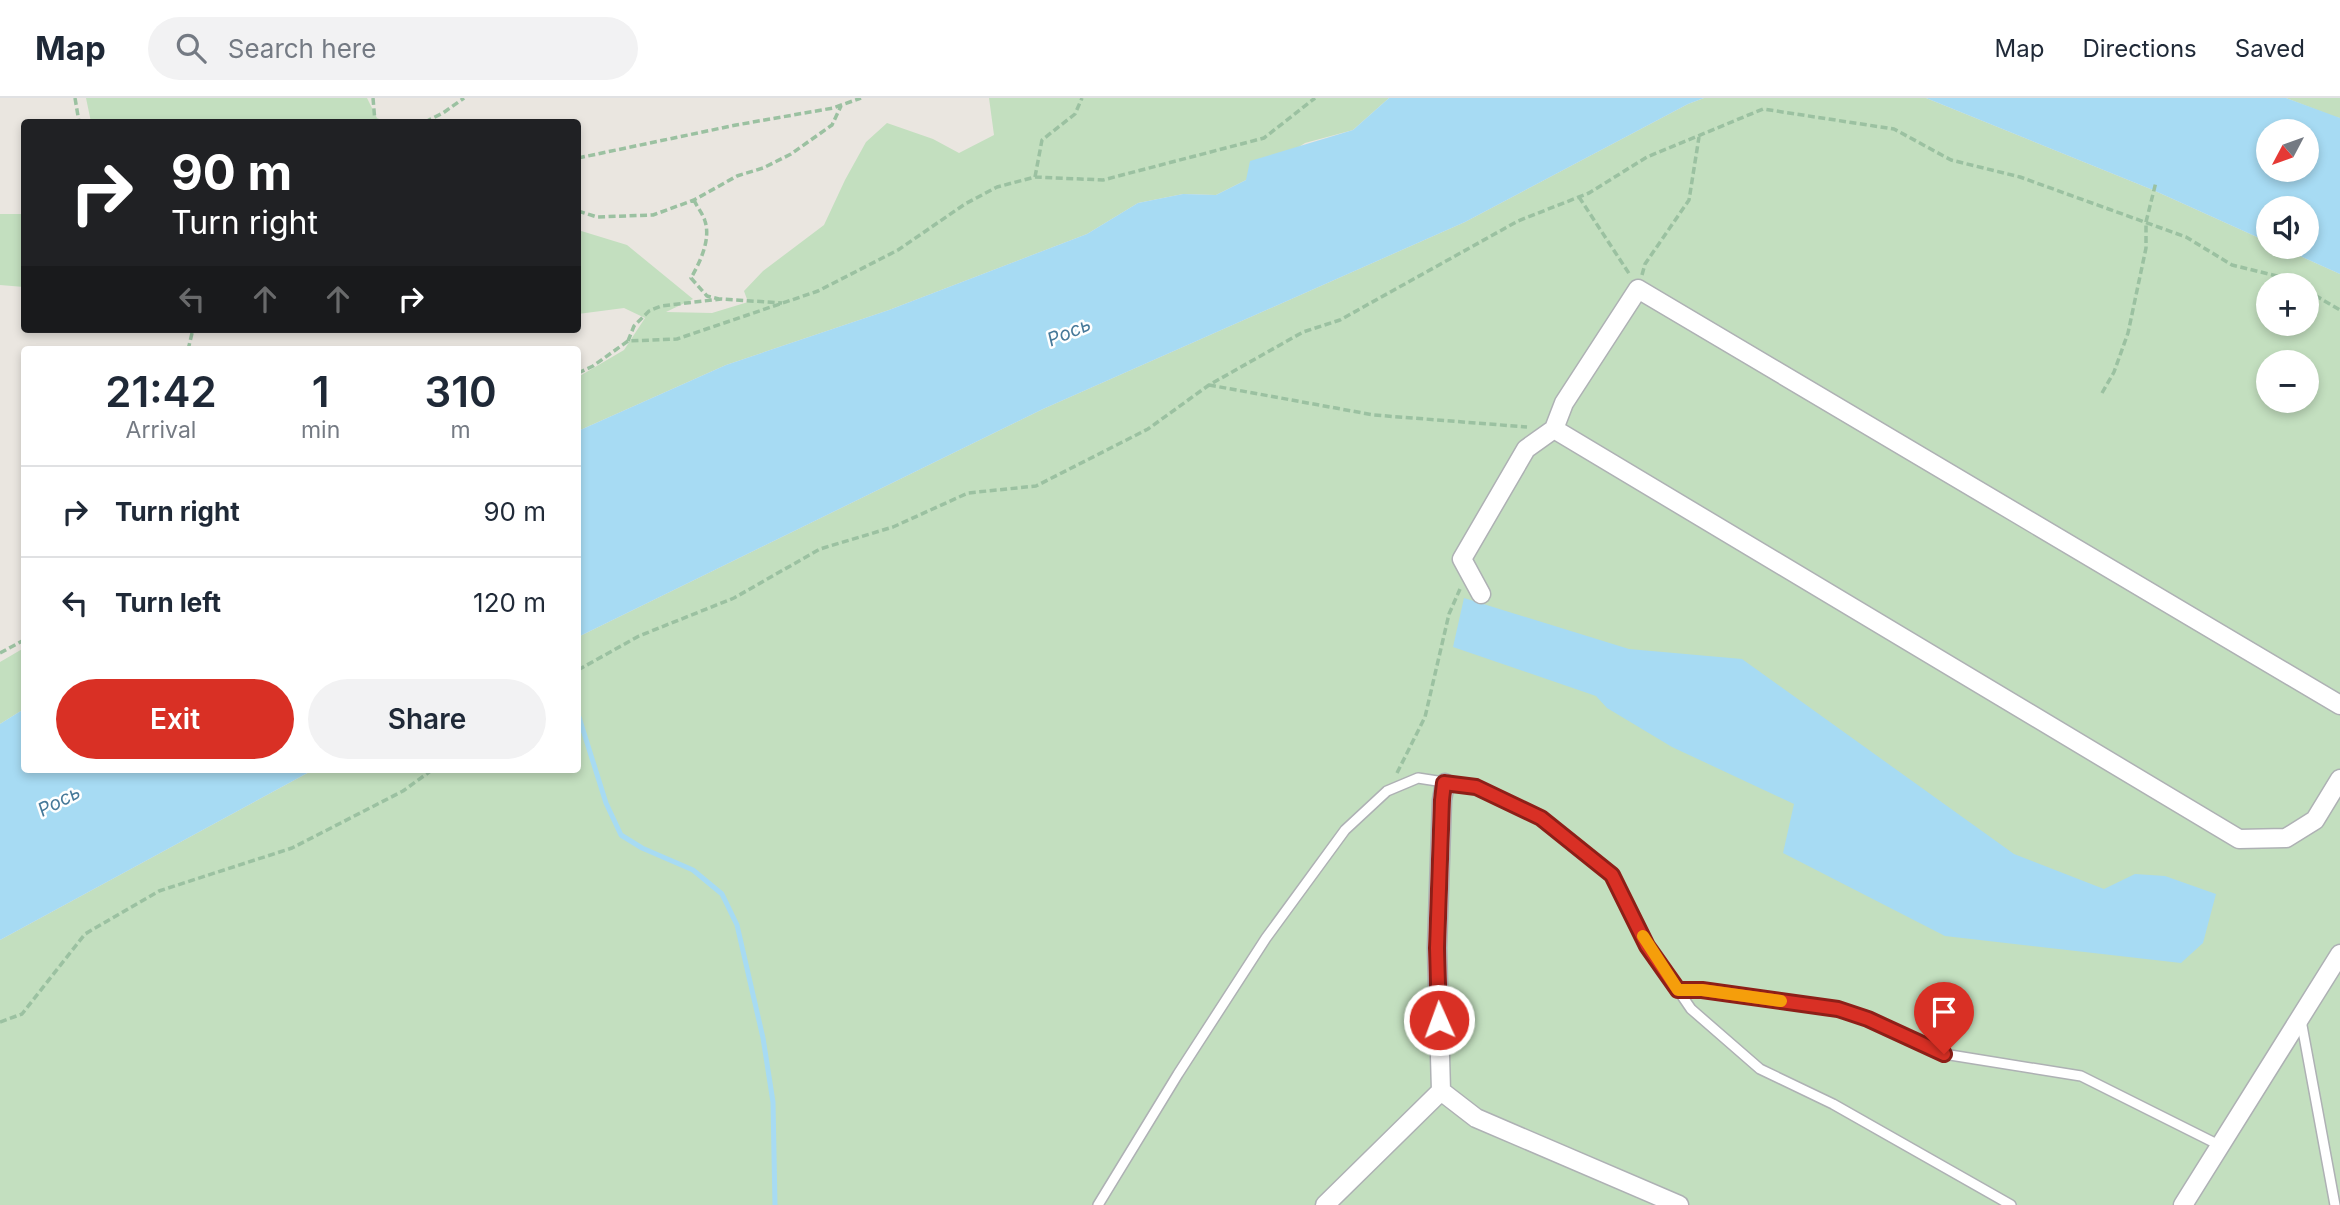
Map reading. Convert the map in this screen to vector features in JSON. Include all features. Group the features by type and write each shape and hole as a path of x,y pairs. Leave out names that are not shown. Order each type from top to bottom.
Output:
{"street":[{"path":"1481,594 1462,559 1526,449 1554,429 1564,403 1638,289 2340,705"},
{"path":"1554,429 2239,839 2286,838 2315,820 2340,779"},
{"path":"1325,1205 1441,1091 1437,948 1444,783"},
{"path":"2183,1205 2340,954"},
{"path":"1441,1091 1476,1118 1679,1205"}],"lane":[{"path":"1098,1205 1178,1074 1266,939 1345,830 1387,791 1418,778 1476,787 1541,818 1612,875 1647,946 1691,1009 1760,1069 1833,1104 2011,1205"},
{"path":"1678,990 1702,990 1838,1009 1868,1019 1944,1054 2081,1076 2219,1145"},
{"path":"2301,1018 2335,1205"}],"path":[{"path":"75,98 78,119"},
{"path":"373,98 375,119"},
{"path":"437,119 464,98"},
{"path":"581,157 841,106 861,98"},
{"path":"1035,177 1042,140 1075,114 1082,98"},
{"path":"628,341 677,339 818,291 898,250 965,204 997,187 1035,177 1103,180 1264,138 1315,98"},
{"path":"581,213 597,218 653,215 694,200 737,176 763,168 791,154 832,125 841,106"},
{"path":"581,668 639,636 734,598 820,549 893,527 968,494 1035,486 1148,429 1209,385 1303,332 1340,320 1518,221 1579,197 1647,157 1763,109 1894,129 1951,160 2020,177 2146,222 2186,237 2232,265 2265,273"},
{"path":"1638,289 1645,264 1689,200 1699,137"},
{"path":"2102,393 2114,372 2128,333 2146,248 2146,222 2156,182"},
{"path":"1579,197 1638,289"},
{"path":"694,200 706,222 706,241 699,265 691,278 707,296 721,299"},
{"path":"2319,298 2340,310"},
{"path":"581,372 628,341 634,326 649,311 677,302 721,299 786,303"},
{"path":"1209,385 1374,415 1554,429"},
{"path":"1387,791 1425,717 1449,614 1468,572"},
{"path":"0,653 21,642"},
{"path":"0,1022 22,1014 85,934 159,891 292,848 403,791 428,773"}],"green space":[{"path":"86,98 367,98 379,119 90,119"},
{"path":"989,98 1389,98 1353,130 1305,143 1246,180 1216,195 1183,194 1138,203 1087,234 889,310 726,365 581,430 581,375 624,350 645,318 624,308 581,314 581,231 627,245 693,299 666,312 712,313 748,302 744,291 763,271 824,225 866,142 887,123 933,139 959,153 994,135"},
{"path":"1704,98 1926,98 2153,190 2256,237 2256,259 2307,259 2340,274 2340,1205 0,1205 0,940 307,773 581,773 581,636 1043,409 1465,222"},
{"path":"2286,98 2340,98 2340,118 2335,117"},
{"path":"0,214 21,214 21,287 0,285"},
{"path":"21,650 21,711 0,724 0,662"}],"water":[{"name":"Рось","path":"1389,98 1704,98 1465,222 1043,409 581,636 581,430 726,365 889,310 1087,234 1138,203 1183,194 1216,195 1246,180 1250,161 1353,130"},
{"path":"1926,98 2286,98 2340,118 2340,274 2307,259 2319,259 2319,196 2256,196 2256,237 2153,190"},
{"path":"1464,598 1629,649 1742,659 2014,854 2104,889 2135,874 2165,876 2216,894 2203,943 2181,963 1945,936 1783,853 1794,804 1672,747 1607,708 1596,696 1453,647"},
{"name":"Рось","path":"21,711 21,773 307,773 0,940 0,724"}],"waterway":[{"path":"581,724 606,803 621,835 642,848 693,870 722,894 737,925 763,1038 773,1102 775,1205"}],"slow traffic":[{"path":"1643,936 1678,990 1702,990 1781,1001"}],"route":[{"path":"1439,1020 1437,948 1444,783 1476,787 1541,818 1612,875 1647,946 1678,990 1702,990 1838,1009 1868,1019 1944,1054"}]}
